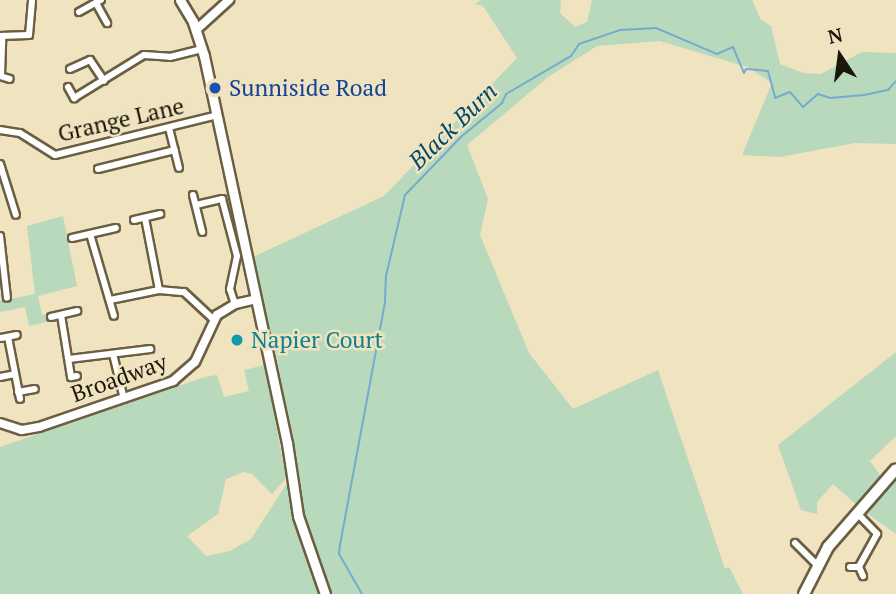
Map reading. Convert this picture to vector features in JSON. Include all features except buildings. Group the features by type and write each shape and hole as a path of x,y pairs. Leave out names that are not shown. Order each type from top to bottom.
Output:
{"highway":[{"path":"804,594 817,565 857,513 896,469"}],"main road":[{"path":"180,0 196,30 202,49 214,116 256,299 301,528 325,594"}],"street":[{"path":"10,79 1,76 1,36 29,35 32,0"},
{"path":"196,30 229,0"},
{"path":"79,12 99,1 107,24"},
{"path":"68,87 74,98 144,55 170,57 202,49"},
{"path":"74,69 90,60 104,81"},
{"name":"Grange Lane","path":"0,130 20,133 55,155 214,116"},
{"path":"169,128 179,168"},
{"path":"98,169 175,150"},
{"path":"0,164 16,215"},
{"path":"193,195 202,232"},
{"path":"195,205 222,199 237,256 230,289 234,304"},
{"path":"134,220 160,214"},
{"path":"145,218 159,289"},
{"path":"72,238 116,228"},
{"path":"90,234 114,316"},
{"path":"0,236 0,261 5,294"},
{"path":"110,300 159,289 191,296 213,319 234,304 256,299"},
{"path":"51,317 77,311"},
{"path":"61,315 72,377 78,376"},
{"name":"Broadway","path":"0,423 29,430 173,381 190,370 213,319"},
{"path":"16,335 5,337 19,396 35,389"},
{"path":"69,359 150,349"},
{"path":"113,354 124,399"},
{"path":"0,377 15,374"},
{"path":"857,513 877,534 859,567"},
{"path":"795,543 817,565"},
{"path":"850,567 859,567"},
{"path":"859,567 863,576"}],"green space":[{"path":"481,0 561,0 560,13 575,27 587,22 592,0 752,0 761,20 771,26 780,64 803,73 821,74 862,52 896,53 896,144 855,143 780,157 742,155 772,83 747,67 660,41 597,46 548,77 467,145 488,199 480,235 529,353 573,409 658,370 725,569 729,567 743,594 329,594 302,511 278,363 253,257 384,196 517,58 483,6 475,4"},
{"path":"63,216 77,286 38,296 42,315 48,314 50,321 29,326 25,307 0,312 0,301 35,294 27,226"},
{"path":"896,352 896,436 870,461 882,478 858,506 833,484 817,502 817,514 801,510 778,445"},
{"path":"265,365 286,478 272,494 252,474 244,472 226,479 218,514 187,536 206,556 230,551 251,539 287,483 302,548 320,594 0,594 0,447 205,377 217,375 224,397 249,391 244,370"},
{"path":"896,478 896,534 865,512"}],"waterway":[{"name":"Black Burn","path":"362,594 339,554 385,302 386,276 405,195 462,136 502,103 506,94 571,56 579,44 620,30 656,28 717,54 733,47 744,73 746,69 768,71 775,98 790,92 803,107 818,94 830,98 864,95 888,90 896,81"}],"place":[{"name":"Sunniside Road","path":"215,88"},
{"name":"Napier Court","path":"237,340"}]}
